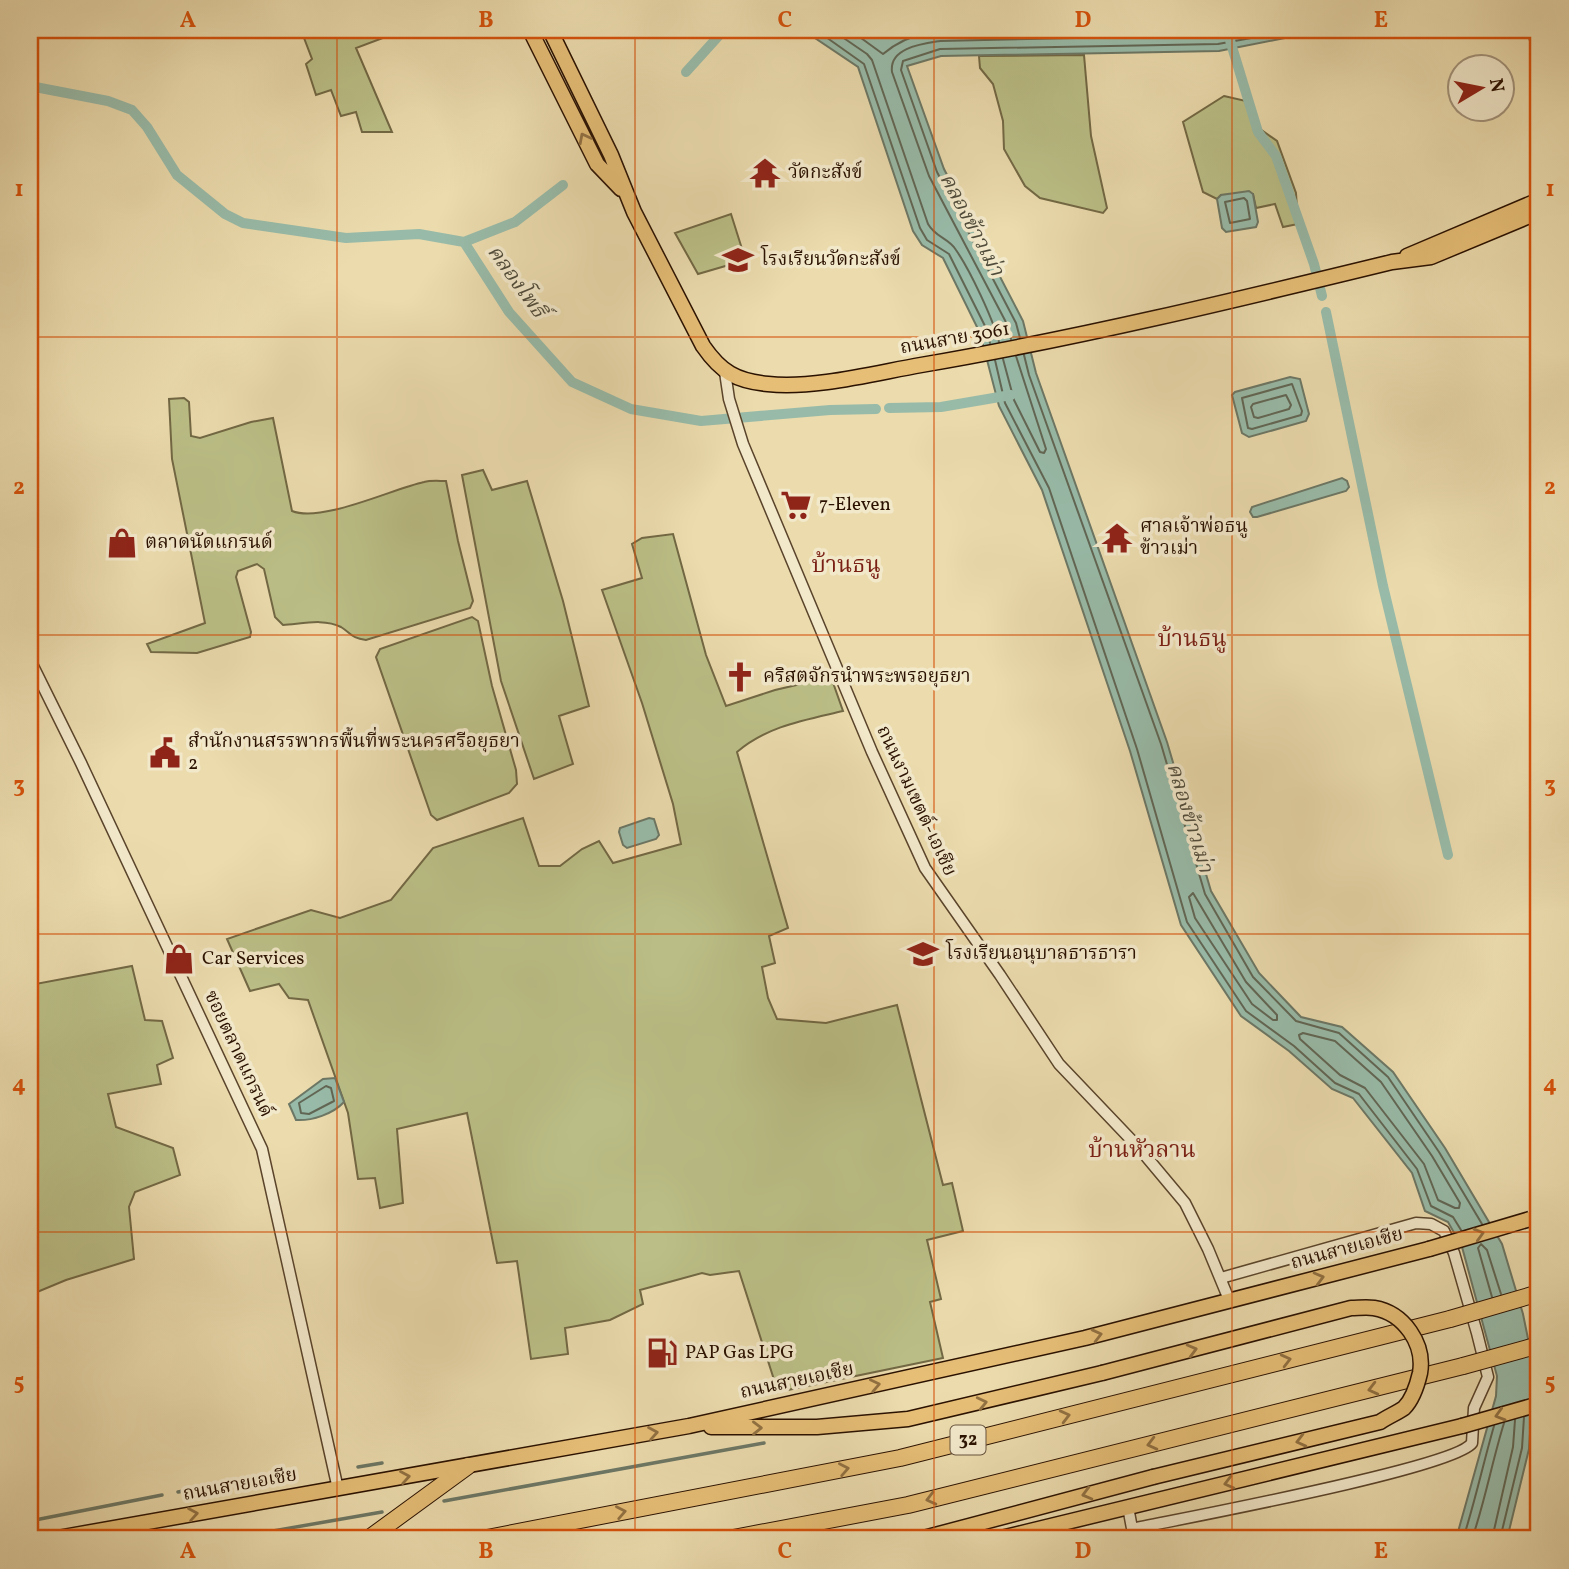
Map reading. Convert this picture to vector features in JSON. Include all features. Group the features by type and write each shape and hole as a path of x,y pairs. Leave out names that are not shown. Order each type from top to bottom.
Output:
{"highway":[{"name":"32","path":"482,1539 900,1458 1539,1293"},
{"path":"728,1539 908,1505 1539,1345"},
{"path":"368,1539 468,1466"}],"main road":[{"path":"530,30 597,164 624,192"},
{"path":"550,30 611,155 624,192 703,346 725,372"},
{"name":"ถนนสาย 3061","path":"1392,262 1539,200"},
{"name":"ถนนสาย 3061","path":"725,372 746,380 770,384 821,382 965,357 1392,262 1431,257 1539,212"},
{"name":"ถนนสายเอเชีย","path":"52,1539 689,1426 1020,1353 1230,1302 1534,1218"},
{"path":"689,1426 817,1427 897,1421 967,1407 1351,1308 1374,1308 1397,1318 1413,1335 1419,1348 1422,1363 1417,1388 1404,1408 1380,1422 1153,1477 920,1539"},
{"path":"997,1539 1462,1426 1539,1404"}],"street":[{"name":"ถนนงามเขตต์-เอเชีย","path":"725,372 729,399 743,444 847,692 925,868 1059,1063 1139,1148 1185,1203 1230,1302"},
{"name":"ซอยตลาดแกรนด์","path":"30,660 262,1149 338,1489"},
{"path":"1128,1507 1133,1534 1419,1466 1463,1450 1472,1443 1474,1408 1488,1377 1454,1253 1444,1231 1432,1224 1416,1223 1221,1278"}],"green space":[{"path":"301,30 404,30 356,48 392,132 362,132 356,112 341,116 331,90 316,95 306,64 312,59"},
{"path":"1527,30 1539,30 1539,75"},
{"path":"1084,55 1091,136 1107,208 1103,213 1040,198 1025,186 1004,149 1003,121 993,84 980,68 979,56"},
{"path":"1224,96 1246,101 1253,124 1277,141 1296,193 1298,224 1283,227 1275,204 1256,208 1253,194 1221,195 1217,199 1203,192 1183,122"},
{"path":"731,214 743,252 737,254 739,262 698,274 675,233"},
{"path":"184,398 189,402 191,436 200,438 273,418 292,511 321,513 424,482 446,481 473,601 470,608 366,640 354,637 334,624 312,622 283,625 275,617 264,569 257,564 238,571 236,577 251,632 250,637 197,653 151,652 147,644 205,623 172,459 169,399"},
{"path":"483,470 492,490 527,481 563,601 589,706 559,716 573,764 534,779 501,681 462,475"},
{"path":"673,534 706,655 726,706 775,690 831,677 843,711 774,730 737,752 788,928 769,936 775,963 762,967 768,998 777,1019 826,1023 897,1005 943,1185 952,1183 963,1231 927,1240 941,1299 930,1302 943,1358 778,1392 739,1271 710,1275 702,1273 640,1290 643,1304 610,1320 565,1328 568,1354 531,1359 517,1261 497,1263 467,1113 397,1129 403,1203 380,1208 375,1178 358,1179 348,1113 308,1000 289,998 279,984 250,991 227,939 311,910 340,918 391,900 433,848 523,818 539,866 560,866 582,849 599,841 613,863 681,844 673,804 642,703 602,590 642,578 632,544 642,538"},
{"path":"472,617 478,621 492,686 516,770 517,784 509,793 437,820 431,815 376,657 380,649"},
{"path":"132,966 145,1020 162,1021 173,1058 157,1065 161,1084 108,1094 116,1127 173,1148 180,1175 135,1192 129,1207 134,1259 66,1280 30,1295 30,985"}],"water":[{"name":"คลองข้าวเม่า","path":"803,30 1325,30 1219,51 941,56 907,66 944,169 1023,321 1036,373 1167,742 1211,891 1259,973 1301,1017 1342,1027 1393,1072 1445,1148 1502,1244 1523,1314 1534,1368 1529,1449 1507,1539 1456,1539 1496,1396 1497,1376 1462,1247 1448,1222 1425,1211 1412,1173 1353,1098 1332,1089 1289,1051 1241,1016 1181,925 1130,751 1042,490 999,406 980,333 943,258 922,245 913,231 858,67"},
{"path":"1249,191 1253,194 1258,222 1256,227 1226,232 1222,228 1217,199 1221,195"},
{"path":"1290,377 1300,379 1309,414 1306,421 1249,437 1242,433 1232,395"},
{"path":"1342,478 1347,481 1349,487 1346,491 1257,517 1253,517 1250,512 1252,507"},
{"path":"649,818 654,819 659,835 656,839 627,848 623,845 620,828"},
{"path":"335,1078 344,1102 322,1116 296,1120 289,1104 323,1079"}],"waterway":[{"path":"686,72 724,30"},
{"path":"1229,37 1258,132 1276,156 1314,264 1322,296"},
{"name":"คลองโพธิ์","path":"30,86 108,101 132,110 147,127 177,175 225,214 243,223 346,238 419,234 464,242 509,312 572,382 631,409 701,421 830,410 876,409"},
{"path":"464,242 515,222 563,185"},
{"path":"1326,312 1383,586 1448,855"},
{"name":"คลองโพธิ์","path":"889,408 941,407 1011,395"},
{"path":"444,1501 764,1443"},
{"path":"358,1467 382,1463"},
{"path":"178,1492 242,1480"},
{"path":"30,1521 162,1495"},
{"path":"227,1539 382,1512"}],"place":[{"name":"วัดกะสังข์","path":"765,173"},
{"name":"โรงเรียนวัดกะสังข์","path":"738,260"},
{"name":"7-Eleven","path":"796,505"},
{"name":"ศาลเจ้าพ่อธนู ข้าวเม่า","path":"1117,538"},
{"name":"ตลาดนัดแกรนด์","path":"122,543"},
{"name":"คริสตจักรนำพระพรอยุธยา","path":"740,677"},
{"name":"สำนักงานสรรพากรพื้นที่พระนครศรีอยุธยา 2","path":"165,753"},
{"name":"โรงเรียนอนุบาลธารธารา","path":"923,954"},
{"name":"Car Services","path":"179,959"},
{"name":"PAP Gas LPG","path":"662,1353"}],"district":[{"name":"บ้านธนู","path":"846,566"},
{"name":"บ้านธนู","path":"1192,640"},
{"name":"บ้านหัวลาน","path":"1142,1151"}]}
